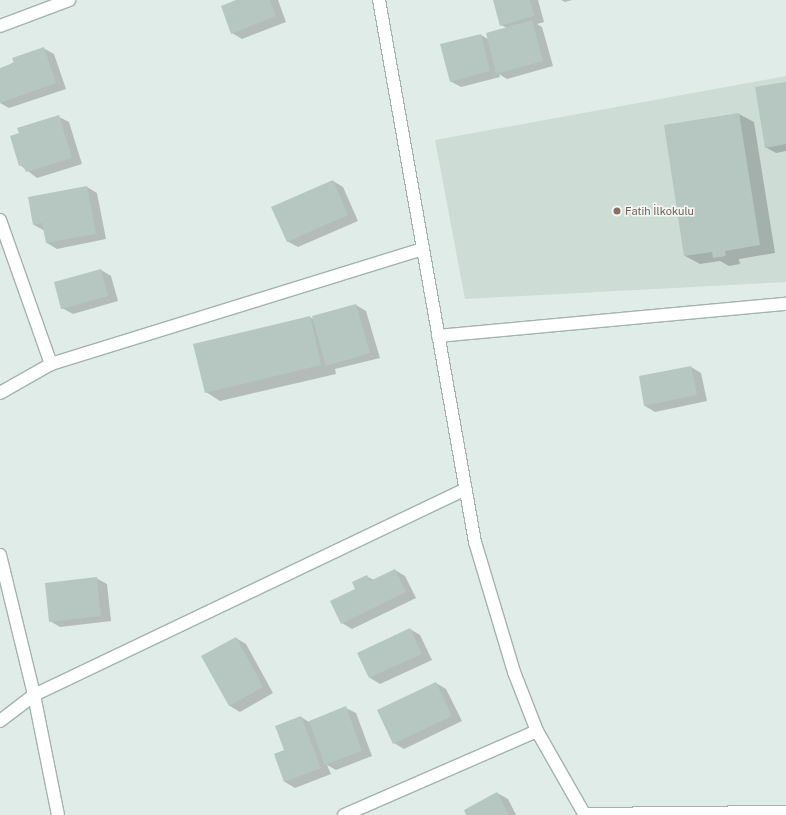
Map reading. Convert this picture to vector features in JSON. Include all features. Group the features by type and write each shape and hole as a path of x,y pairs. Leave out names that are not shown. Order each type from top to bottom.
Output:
{"street":[{"path":"0,26 69,0"},
{"path":"379,0 475,542 493,608 537,731 585,814 786,812"},
{"path":"0,220 51,364"},
{"path":"0,394 51,364 422,249"},
{"path":"438,336 786,304"},
{"path":"0,721 34,695 465,489"},
{"path":"0,555 34,695 58,815"},
{"path":"344,815 537,731"}],"shaded area":[{"name":"Fatih İlkokulu","path":"786,76 786,282 465,299 435,140"}],"building":[{"path":"236,0 270,0 276,16 231,34 221,6"},
{"path":"493,0 530,0 534,16 500,26"},
{"path":"532,20 543,61 496,74 486,33"},
{"path":"481,34 490,71 450,82 440,44"},
{"path":"44,47 56,83 0,103 0,68 14,63 12,58"},
{"path":"786,82 786,144 765,148 755,87"},
{"path":"739,113 760,245 725,251 726,256 713,258 712,252 684,256 664,125"},
{"path":"59,115 72,158 26,172 23,165 19,166 10,136 19,133 17,128"},
{"path":"333,180 348,215 287,242 271,207"},
{"path":"87,186 96,234 46,243 42,223 33,225 28,197"},
{"path":"101,269 108,296 61,309 54,282"},
{"path":"356,304 370,353 326,366 312,316"},
{"path":"310,316 321,365 205,393 193,344"},
{"path":"691,366 697,395 644,406 639,376"},
{"path":"395,569 406,592 341,624 330,601 355,589 352,582 367,575 370,581"},
{"path":"97,577 101,616 49,622 45,583"},
{"path":"410,628 422,654 369,678 357,653"},
{"path":"236,637 263,687 229,706 201,656"},
{"path":"436,682 452,716 393,744 377,710"},
{"path":"346,706 362,751 325,765 309,721"},
{"path":"301,716 321,768 284,782 274,754 284,750 275,726"},
{"path":"497,792 509,815 466,815 464,810"}],"place":[{"name":"Fatih İlkokulu","path":"617,211"}]}
